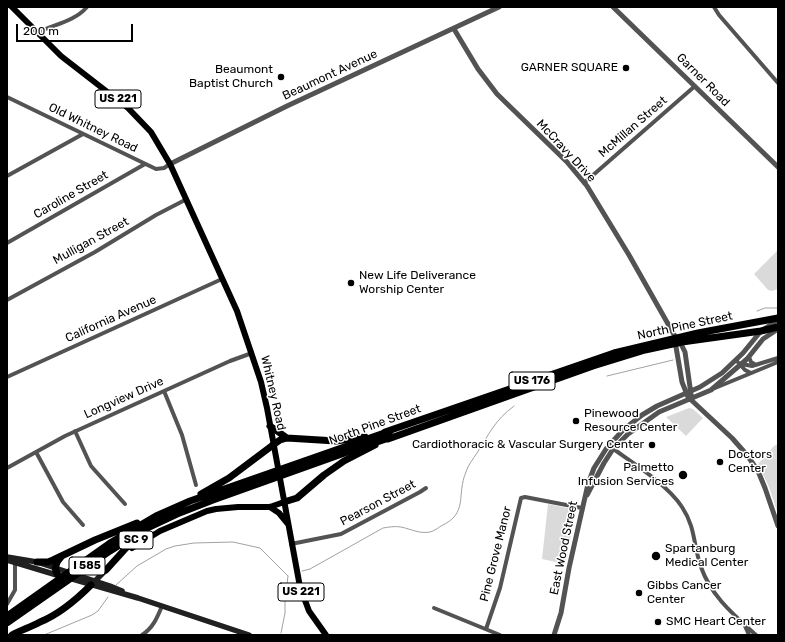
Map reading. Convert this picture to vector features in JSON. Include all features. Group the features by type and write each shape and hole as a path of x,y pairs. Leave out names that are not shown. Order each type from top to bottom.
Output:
{"highway":[{"name":"North Pine Street","path":"7,616 110,543 156,516 190,502 354,450 391,434 518,394 593,366 677,341 778,319"},
{"name":"North Pine Street","path":"677,341 778,328"},
{"path":"270,426 287,438"},
{"path":"190,502 229,478 280,440 287,438 336,441 391,434"},
{"path":"284,502 297,498 324,475 344,461 391,434"},
{"name":"North Pine Street","path":"7,623 145,528 266,478"},
{"name":"SC 9","path":"37,562 48,562 61,557 119,529 156,516"},
{"name":"SC 9","path":"104,571 133,542 163,524 171,517"},
{"path":"59,572 56,564 61,557"},
{"path":"12,635 41,622 58,612 77,599 93,583"}],"main road":[{"name":"US 221","path":"12,7 61,56 128,108 150,132 170,164"},
{"name":"Whitney Road","path":"170,164 241,323 262,382 296,575 309,611 326,635"},
{"path":"107,585 104,579 104,571 128,550 160,531 195,515 216,509 270,507 284,502"},
{"path":"270,507 279,513 288,524"},
{"name":"SC 9","path":"7,558 59,572"},
{"name":"SC 9","path":"15,560 37,562"},
{"path":"37,562 81,580 249,635"},
{"name":"SC 9","path":"93,583 104,571"},
{"path":"93,583 107,585 138,598"}],"street":[{"path":"37,33 72,19 87,7"},
{"name":"Beaumont Avenue","path":"170,164 287,106 499,7"},
{"name":"Garner Road","path":"613,7 778,167"},
{"path":"714,7 719,15 778,83"},
{"name":"McCravy Drive","path":"454,29 478,70 496,94 567,162 595,197 684,352 691,399"},
{"name":"McMillan Street","path":"584,183 695,86"},
{"name":"Old Whitney Road","path":"7,97 156,169 164,168 170,164"},
{"path":"7,176 83,134"},
{"name":"Caroline Street","path":"7,243 145,164"},
{"name":"Mulligan Street","path":"7,300 95,252 156,215 185,200"},
{"name":"California Avenue","path":"8,376 122,326 222,278"},
{"name":"East Wood Street","path":"554,635 561,613 582,508 586,496 611,447 623,430 656,406 689,392 715,378 736,360 760,331 778,319"},
{"name":"East Wood Street","path":"611,447 652,416 674,404 691,399 711,390 741,365 764,339 778,328"},
{"name":"Longview Drive","path":"7,468 75,431 230,361 252,353"},
{"path":"749,357 751,362 756,365"},
{"path":"741,365 756,365 778,358"},
{"path":"736,360 745,370 751,373"},
{"path":"711,390 778,362"},
{"path":"729,382 730,374"},
{"path":"164,391 182,435 196,485"},
{"path":"691,399 733,439 758,471 778,526"},
{"path":"75,431 91,466 125,504"},
{"path":"611,447 667,489 678,500 691,524 698,559 707,582 722,603 756,635"},
{"path":"36,452 63,502 83,525"},
{"name":"Pearson Street","path":"291,544 337,536 426,488"},
{"name":"Pine Grove Manor","path":"486,629 500,588 521,498 525,497 582,508"},
{"path":"7,604 15,590 15,560"},
{"name":"East Wood Street","path":"550,635 563,604"},
{"path":"142,635 155,622 162,606"},
{"path":"434,608 500,635"},
{"path":"744,624 749,635"}],"shaded area":[{"path":"777,251 778,289 772,291 768,290 754,274"},
{"path":"689,408 693,409 703,418 686,436 666,417"},
{"path":"778,444 778,514 769,487 758,464 774,446"},
{"path":"548,504 576,510 565,564 542,559"}],"waterway":[{"path":"757,311 765,308 778,308"},
{"path":"607,376 673,360"},
{"path":"302,571 310,569 383,528 399,527 419,532 430,532 450,521 459,509 463,480 469,464 497,422 514,406"},
{"path":"116,585 137,566 166,549 194,543 233,542 260,548 288,576"},
{"path":"281,633 285,613 288,576"},
{"path":"44,635 92,615 98,611 108,597"}],"place":[{"name":"GARNER SQUARE","path":"626,68"},
{"name":"Beaumont Baptist Church","path":"281,77"},
{"name":"New Life Deliverance Worship Center","path":"351,283"},
{"name":"Pinewood Resource Center","path":"576,421"},
{"name":"Cardiothoracic & Vascular Surgery Center","path":"652,445"},
{"name":"Doctors Center","path":"720,462"},
{"name":"Palmetto Infusion Services","path":"683,475"},
{"name":"Spartanburg Medical Center","path":"656,556"},
{"name":"Gibbs Cancer Center","path":"639,593"},
{"name":"SMC Heart Center","path":"658,622"}]}
